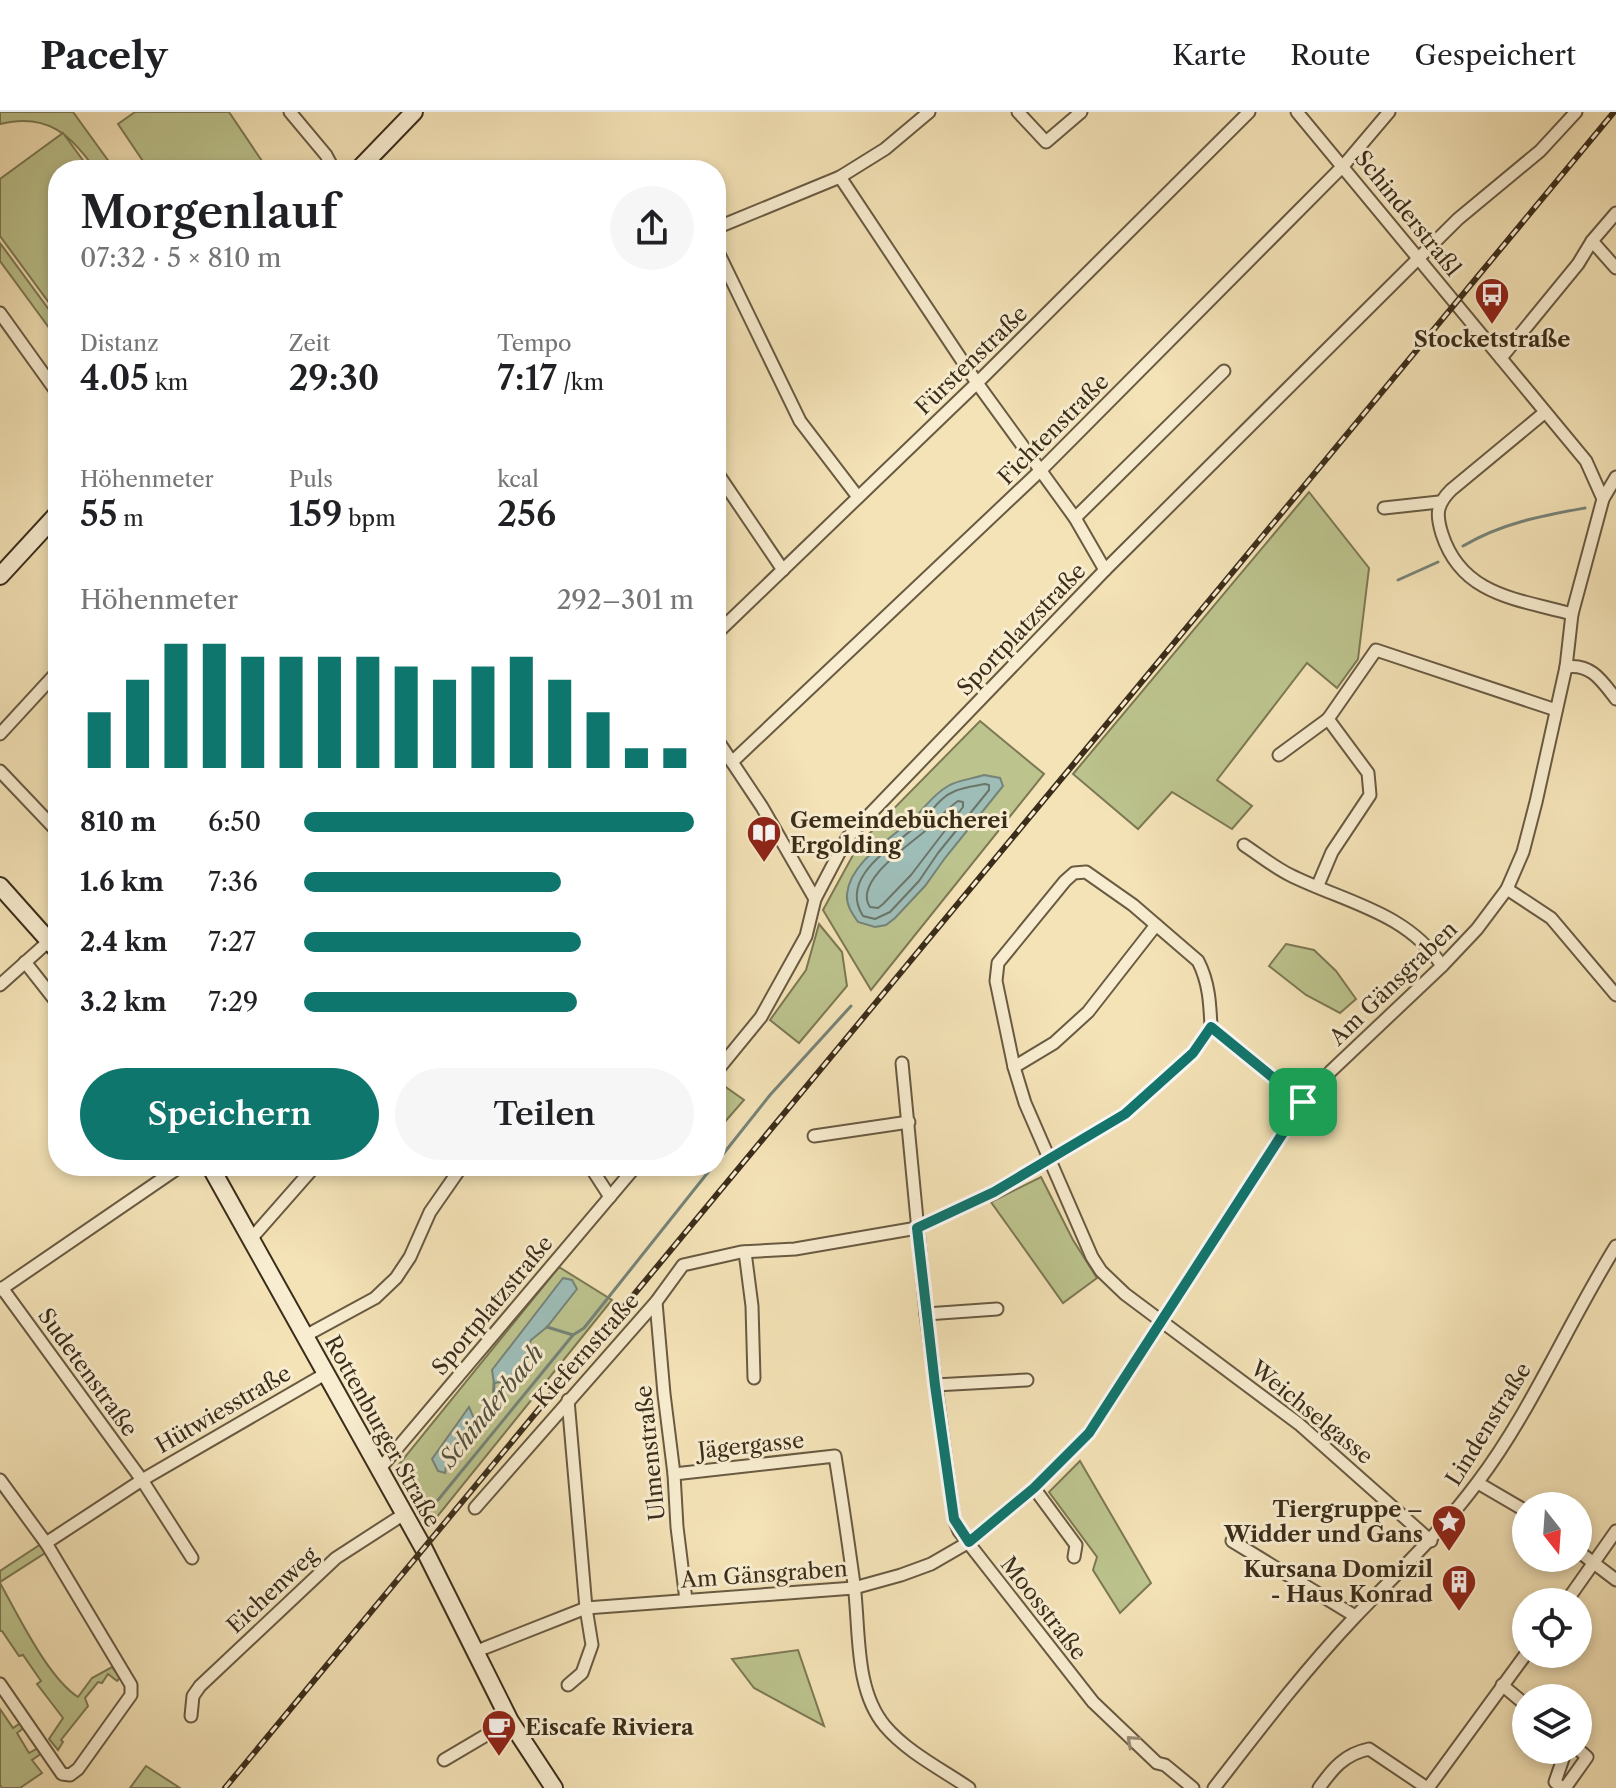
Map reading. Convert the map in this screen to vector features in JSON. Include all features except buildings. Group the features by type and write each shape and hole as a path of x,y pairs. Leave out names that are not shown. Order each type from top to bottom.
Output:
{"street":[{"path":"290,112 329,160"},
{"path":"368,160 414,112"},
{"path":"726,224 840,177 885,149 929,112"},
{"path":"1018,112 1046,142 1081,112"},
{"name":"Fürstenstraße","path":"726,624 977,383 1249,112"},
{"name":"Schinderstraßl","path":"1297,112 1586,461 1603,499"},
{"name":"Fichtenstraße","path":"732,762 1042,469 1344,165 1389,112"},
{"name":"Sportplatzstraße","path":"726,1060 768,1004 806,936 815,899 847,838 1105,570 1458,219 1540,151 1573,113"},
{"path":"840,177 977,383 1042,469 1105,570"},
{"path":"1501,358 1616,213"},
{"path":"1592,241 1616,268"},
{"path":"726,269 800,421 858,497"},
{"path":"2,322 48,381"},
{"path":"1075,518 1224,371"},
{"path":"1384,508 1439,502 1544,413"},
{"name":"Am Gänsgraben","path":"477,1651 586,1608 854,1588 921,1568 969,1542 1034,1488 1089,1433 1303,1102 1331,1071 1442,966 1477,929 1507,889 1523,852 1566,667 1572,614 1603,499 1616,477"},
{"path":"726,486 783,570"},
{"path":"1439,502 1437,516 1448,550 1459,569 1473,581 1499,594 1572,614"},
{"path":"0,576 48,524"},
{"path":"1279,755 1328,719 1376,650 1556,710"},
{"path":"1566,667 1586,668 1599,677 1616,699"},
{"path":"0,734 48,682"},
{"path":"1318,885 1332,852 1370,795 1368,773 1328,719"},
{"path":"726,753 762,807 815,899"},
{"path":"0,771 48,821"},
{"path":"1244,845 1290,875 1391,918 1417,937 1442,966"},
{"name":"Weichselgasse","path":"1156,925 1086,872 1074,873 998,963 996,971 1002,1015 1025,1103 1081,1236 1101,1271 1161,1323 1275,1404 1431,1541"},
{"path":"0,886 48,939"},
{"path":"1507,889 1551,918 1616,995"},
{"path":"1014,1067 1054,1043 1088,1012 1156,925 1198,961 1209,995 1211,1027 1303,1102"},
{"path":"0,985 25,962 48,949"},
{"path":"25,962 48,991"},
{"name":"Kiefernstraße","path":"475,1508 656,1302 683,1265 745,1252 795,1249 917,1228 994,1192 1125,1114 1193,1053 1211,1027"},
{"name":"Moosstraße","path":"902,1063 926,1314 954,1519 1093,1702 1157,1763 1165,1765 1193,1788"},
{"path":"814,1136 909,1122"},
{"path":"1,1289 166,1176"},
{"name":"Rottenburger Straße","path":"215,1176 404,1514 477,1651 510,1721 554,1788"},
{"path":"250,1240 306,1176"},
{"path":"305,1336 375,1298 396,1278 410,1257 430,1212 455,1176"},
{"path":"596,1176 610,1197"},
{"name":"Sportplatzstraße","path":"378,1471 628,1176"},
{"name":"Lindenstraße","path":"1214,1788 1355,1616 1431,1541 1478,1483 1513,1429 1616,1246"},
{"path":"745,1252 752,1306 754,1378"},
{"name":"Sudetenstraße","path":"1,1289 142,1480"},
{"name":"Ulmenstraße","path":"656,1302 686,1600"},
{"path":"926,1314 997,1309"},
{"name":"Hütwiesstraße","path":"46,1543 142,1480 325,1374"},
{"path":"935,1385 1027,1380"},
{"path":"568,1400 592,1645 582,1673 568,1685"},
{"name":"Jägergasse","path":"674,1474 835,1456 864,1684 872,1706 885,1726 905,1745 969,1788"},
{"path":"0,1480 46,1543 131,1685 131,1695 78,1769 70,1775 62,1774 0,1684"},
{"name":"Hütwiesstraße","path":"142,1480 192,1558"},
{"path":"1478,1483 1512,1503"},
{"path":"1034,1488 1076,1545 1074,1557"},
{"name":"Eichenweg","path":"191,1716 193,1696 200,1686 336,1558 404,1514"},
{"path":"1576,1588 1616,1531"},
{"path":"1232,1541 1355,1616"},
{"path":"1594,1564 1616,1580"},
{"path":"1319,1788 1333,1768 1352,1753 1369,1749 1428,1788 1515,1668"},
{"path":"1502,1685 1512,1693"},
{"path":"444,1760 510,1721"},
{"path":"1561,1764 1555,1782 1564,1788 1582,1764"}],"green space":[{"path":"0,112 73,112 108,160 88,160 67,137 45,124 17,121 0,124"},
{"path":"135,112 229,112 261,160 142,160 118,124"},
{"path":"63,133 83,160 48,160 48,301 0,236 0,179"},
{"path":"0,243 48,308 48,326 0,261"},
{"path":"1309,492 1369,568 1358,659 1337,688 1307,663 1217,780 1252,806 1232,829 1172,792 1138,829 1073,774"},
{"path":"980,721 1044,774 871,990 823,910 859,844"},
{"path":"819,924 842,952 847,986 799,1043 770,1020 806,970"},
{"path":"1286,944 1314,950 1336,971 1356,999 1340,1013 1306,995 1269,966"},
{"path":"726,1087 744,1100 726,1121"},
{"path":"1041,1177 1073,1240 1097,1278 1063,1303 991,1202"},
{"path":"559,1267 612,1300 432,1523 396,1468"},
{"path":"1080,1461 1151,1583 1120,1613 1093,1570 1097,1557 1049,1492"},
{"path":"41,1544 45,1553 0,1582 0,1571"},
{"path":"0,1583 45,1661 78,1697 92,1678 112,1667 120,1678 117,1681 108,1674 102,1683 98,1682 85,1698 88,1706 61,1740 63,1742 58,1750 49,1739 63,1718 37,1684 41,1681 23,1655 19,1656 0,1631"},
{"path":"798,1650 824,1726 754,1688 732,1659"},
{"path":"0,1709 13,1728 22,1722 25,1727 17,1733 29,1753 38,1748 42,1753 32,1760 42,1773 20,1788 2,1788 0,1785"},
{"path":"146,1766 180,1788 130,1788"}],"water":[{"path":"984,775 1000,778 1003,786 925,886 886,925 875,927 858,922 848,905 847,894 850,882 865,860 943,789 956,782"},
{"path":"563,1278 572,1280 577,1289 547,1327 531,1340 524,1361 507,1381 494,1383 492,1370"},
{"path":"469,1407 475,1421 448,1456 445,1473 438,1471 432,1459"}],"waterway":[{"name":"Schinderbach","path":"1463,546 1507,526 1585,508"},
{"name":"Schinderbach","path":"1398,580 1438,562"},
{"path":"726,1150 770,1095 851,1006"},
{"path":"547,1327 573,1335 584,1328 705,1176"},
{"name":"Schinderbach","path":"438,1500 573,1335"},
{"path":"475,1421 493,1408 494,1383"}],"railway":[{"path":"225,1788 1614,112"}],"place":[{"name":"Stocketstraße","path":"1492,326"},
{"name":"Gemeindebücherei Ergolding","path":"764,864"},
{"name":"Tiergruppe – Widder und Gans","path":"1449,1553"},
{"name":"Kursana Domizil - Haus Konrad","path":"1459,1613"},
{"name":"Eiscafe Riviera","path":"499,1758"}],"route":[{"path":"1211,1027 1303,1102 1089,1433 1034,1488 969,1542 954,1519 917,1228 994,1192 1125,1114 1193,1053 1211,1027"}]}
